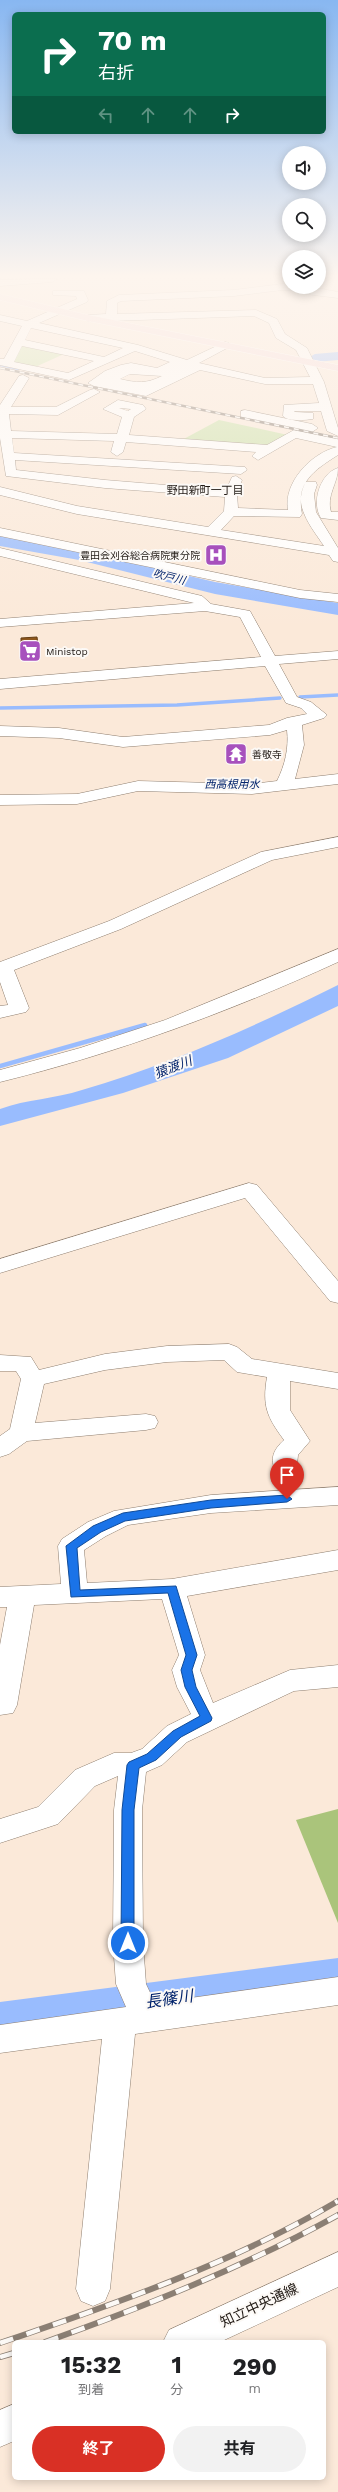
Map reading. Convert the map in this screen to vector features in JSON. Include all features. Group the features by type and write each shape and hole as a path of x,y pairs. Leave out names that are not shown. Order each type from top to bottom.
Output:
{"street":[{"path":"4,410 58,411 88,395"},
{"path":"323,395 336,432"},
{"path":"6,396 3,434 10,473 14,475 232,494"},
{"path":"328,410 338,404"},
{"path":"245,414 336,432"},
{"path":"65,520 105,484 129,415"},
{"path":"3,434 122,438 269,449"},
{"path":"210,532 231,512 232,494 241,470 250,460 294,434 338,443"},
{"path":"231,512 295,514 292,496 302,476 338,450"},
{"path":"8,456 114,461 241,470"},
{"path":"337,554 310,514 307,499 308,492 316,477 338,461"},
{"path":"338,472 329,481 322,499 326,515 338,516"},
{"path":"0,491 21,498"},
{"path":"0,495 77,510 337,554"},
{"path":"41,539 53,529"},
{"path":"0,532 41,539 300,594 338,598"},
{"path":"0,552 197,599 207,607"},
{"path":"0,623 207,607 245,614 291,700 306,705 319,715 293,721 270,730 237,734 122,742 66,734 0,731"},
{"path":"0,684 338,655"},
{"path":"284,785 291,767 296,730 293,721"},
{"path":"0,800 77,799 138,786 252,789 338,779"},
{"path":"0,1012 18,1008 4,966 115,925 267,856 338,842"},
{"path":"0,1076 114,1044 270,985 338,954"},
{"path":"0,1266 250,1190 338,1296"},
{"path":"33,1379 105,1362 167,1354 229,1352 245,1366 279,1373 327,1379 338,1372"},
{"path":"0,1363 23,1363 33,1379 21,1433"},
{"path":"279,1373 275,1400 278,1414 298,1441 286,1452 285,1465"},
{"path":"0,1448 21,1433 84,1426 146,1422"},
{"path":"75,1594 71,1546 97,1529 123,1517 211,1504 338,1496"},
{"path":"3,1705 11,1597 172,1589 338,1560"},
{"path":"172,1589 192,1655 186,1670 191,1687 207,1718"},
{"path":"0,1831 48,1816 85,1778 114,1764 133,1765 152,1757 177,1734 207,1718 290,1681 338,1676"},
{"path":"93,2289 135,2008 128,1943 128,1810 133,1765"},
{"path":"0,2039 135,2008 338,1991"},
{"name":"知立中央通線","path":"185,2340 338,2269"},
{"path":"0,2429 12,2423"}],"green space":[{"path":"219,420 288,435 267,447 180,441"},
{"path":"338,1809 338,1923 296,1820"}],"water":[{"name":"猿渡川","path":"338,985 338,1006 228,1058 123,1093 0,1126 0,1109 20,1103 72,1093 148,1068 213,1043"}],"building":[{"path":"37,637 39,652 21,653 21,638"}],"waterway":[{"name":"吹戸川","path":"0,541 79,555 215,588 338,609"},
{"path":"300,697 338,695"},
{"path":"0,708 177,705 280,698"},
{"path":"0,1066 145,1025"},
{"name":"長篠川","path":"0,2021 338,1976"}],"railway":[{"path":"132,395 338,438"},
{"path":"0,2343 173,2281 257,2244 338,2201"},
{"path":"50,2340 157,2300 231,2269 338,2215"},
{"path":"0,2357 12,2354"}],"place":[{"name":"豊田会刈谷総合病院東分院","path":"216,555"},
{"name":"Ministop","path":"30,651"},
{"name":"善敬寺","path":"236,754"}],"district":[{"name":"野田新町一丁目","path":"205,490"}],"route":[{"path":"128,1943 128,1810 133,1765 152,1757 177,1734 207,1718 191,1687 186,1670 192,1655 172,1589 75,1594 71,1546 97,1529 123,1517 211,1504 287,1499"}],"water label":[{"name":"西高根用水","path":"232,784"}]}
